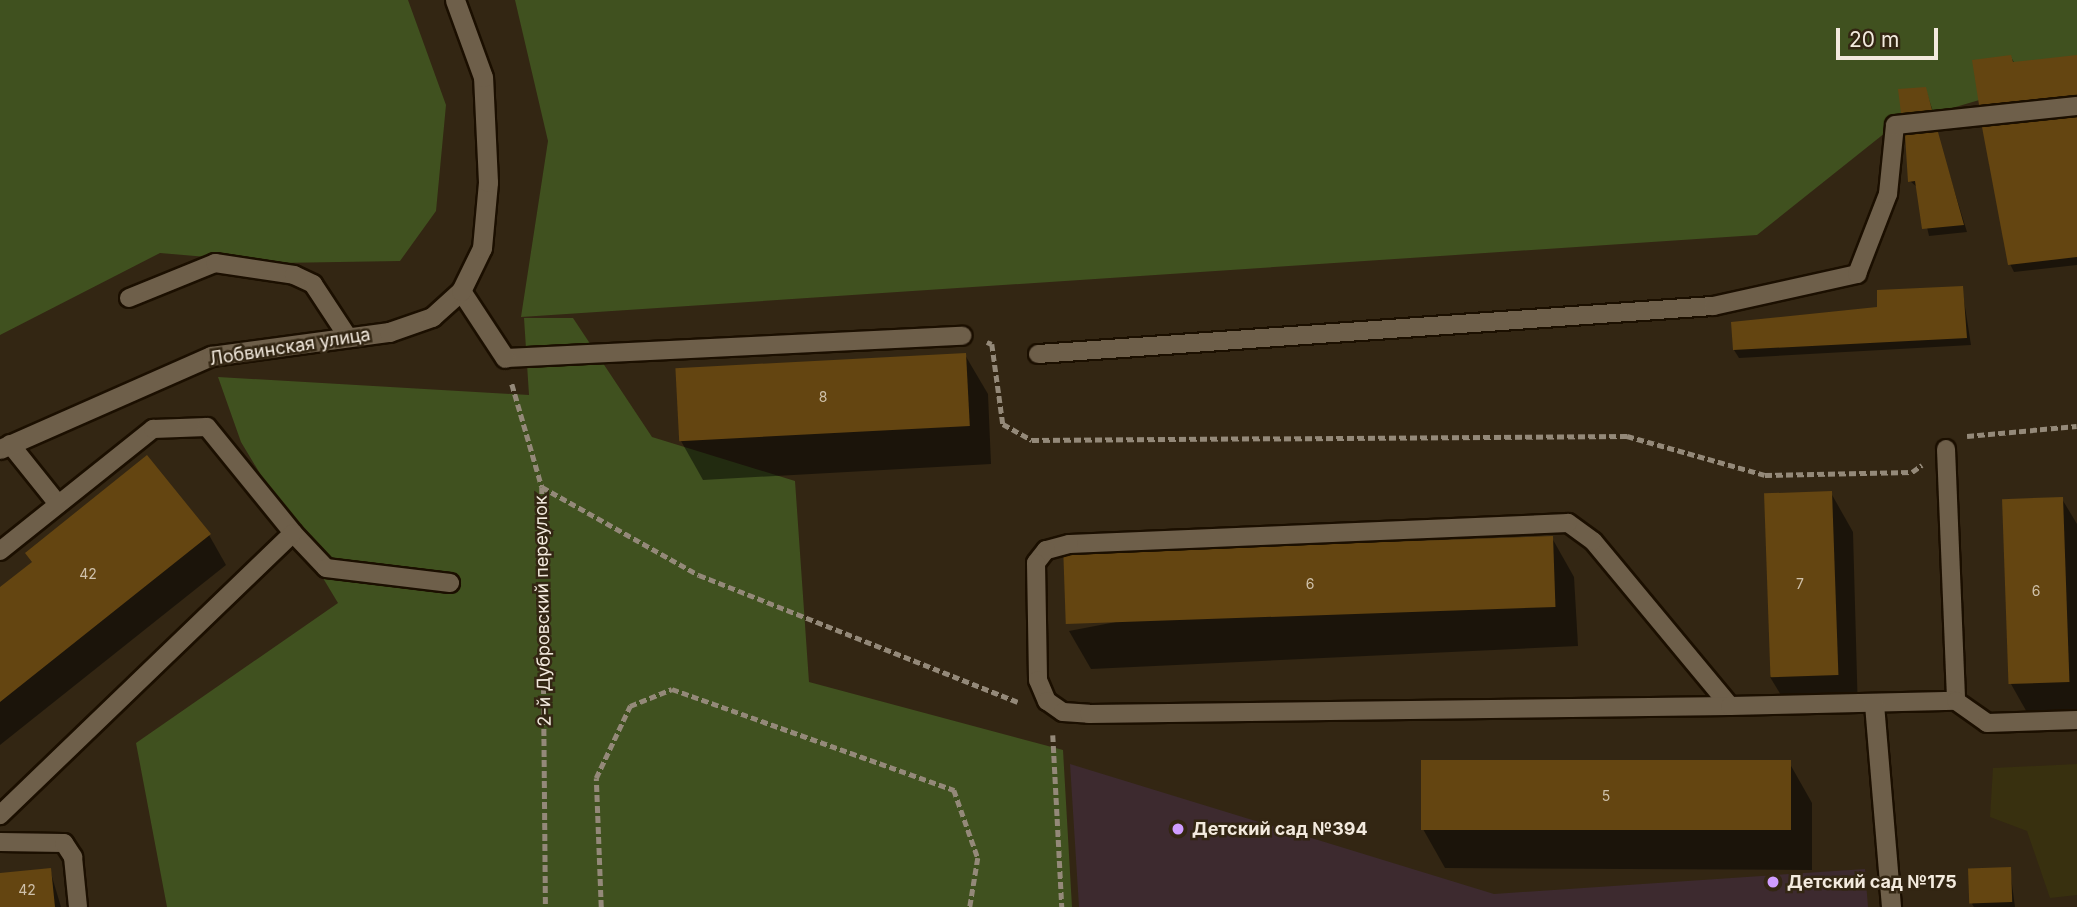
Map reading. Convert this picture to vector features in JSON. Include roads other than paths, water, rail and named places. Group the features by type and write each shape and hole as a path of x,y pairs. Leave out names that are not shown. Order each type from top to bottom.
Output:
{"street":[{"path":"455,0 483,77 488,182 482,248 461,291 505,358"},
{"name":"Лобвинская улица","path":"5,446 211,356 389,332 432,317 461,291"},
{"path":"1874,704 1891,907"}],"lane":[{"path":"1038,354 1713,306 1857,274 1888,194 1895,125 2077,106"},
{"path":"129,298 215,263 294,275 313,284 348,337"},
{"path":"505,358 962,336"},
{"path":"0,551 153,429 207,427 293,533 327,568 450,583"},
{"path":"5,446 58,504"},
{"path":"1946,450 1956,701"},
{"path":"1730,706 1593,541 1581,529 1552,520 1046,550 1035,563 1033,583 1038,680 1054,711 1088,714 1730,706 1874,704 1956,701 1987,723 2077,720"},
{"path":"0,815 293,533"},
{"path":"0,842 64,844 73,857 78,907"}],"place":[{"name":"Детский сад №394","path":"1178,829"},
{"name":"Детский сад №175","path":"1773,882"}]}
